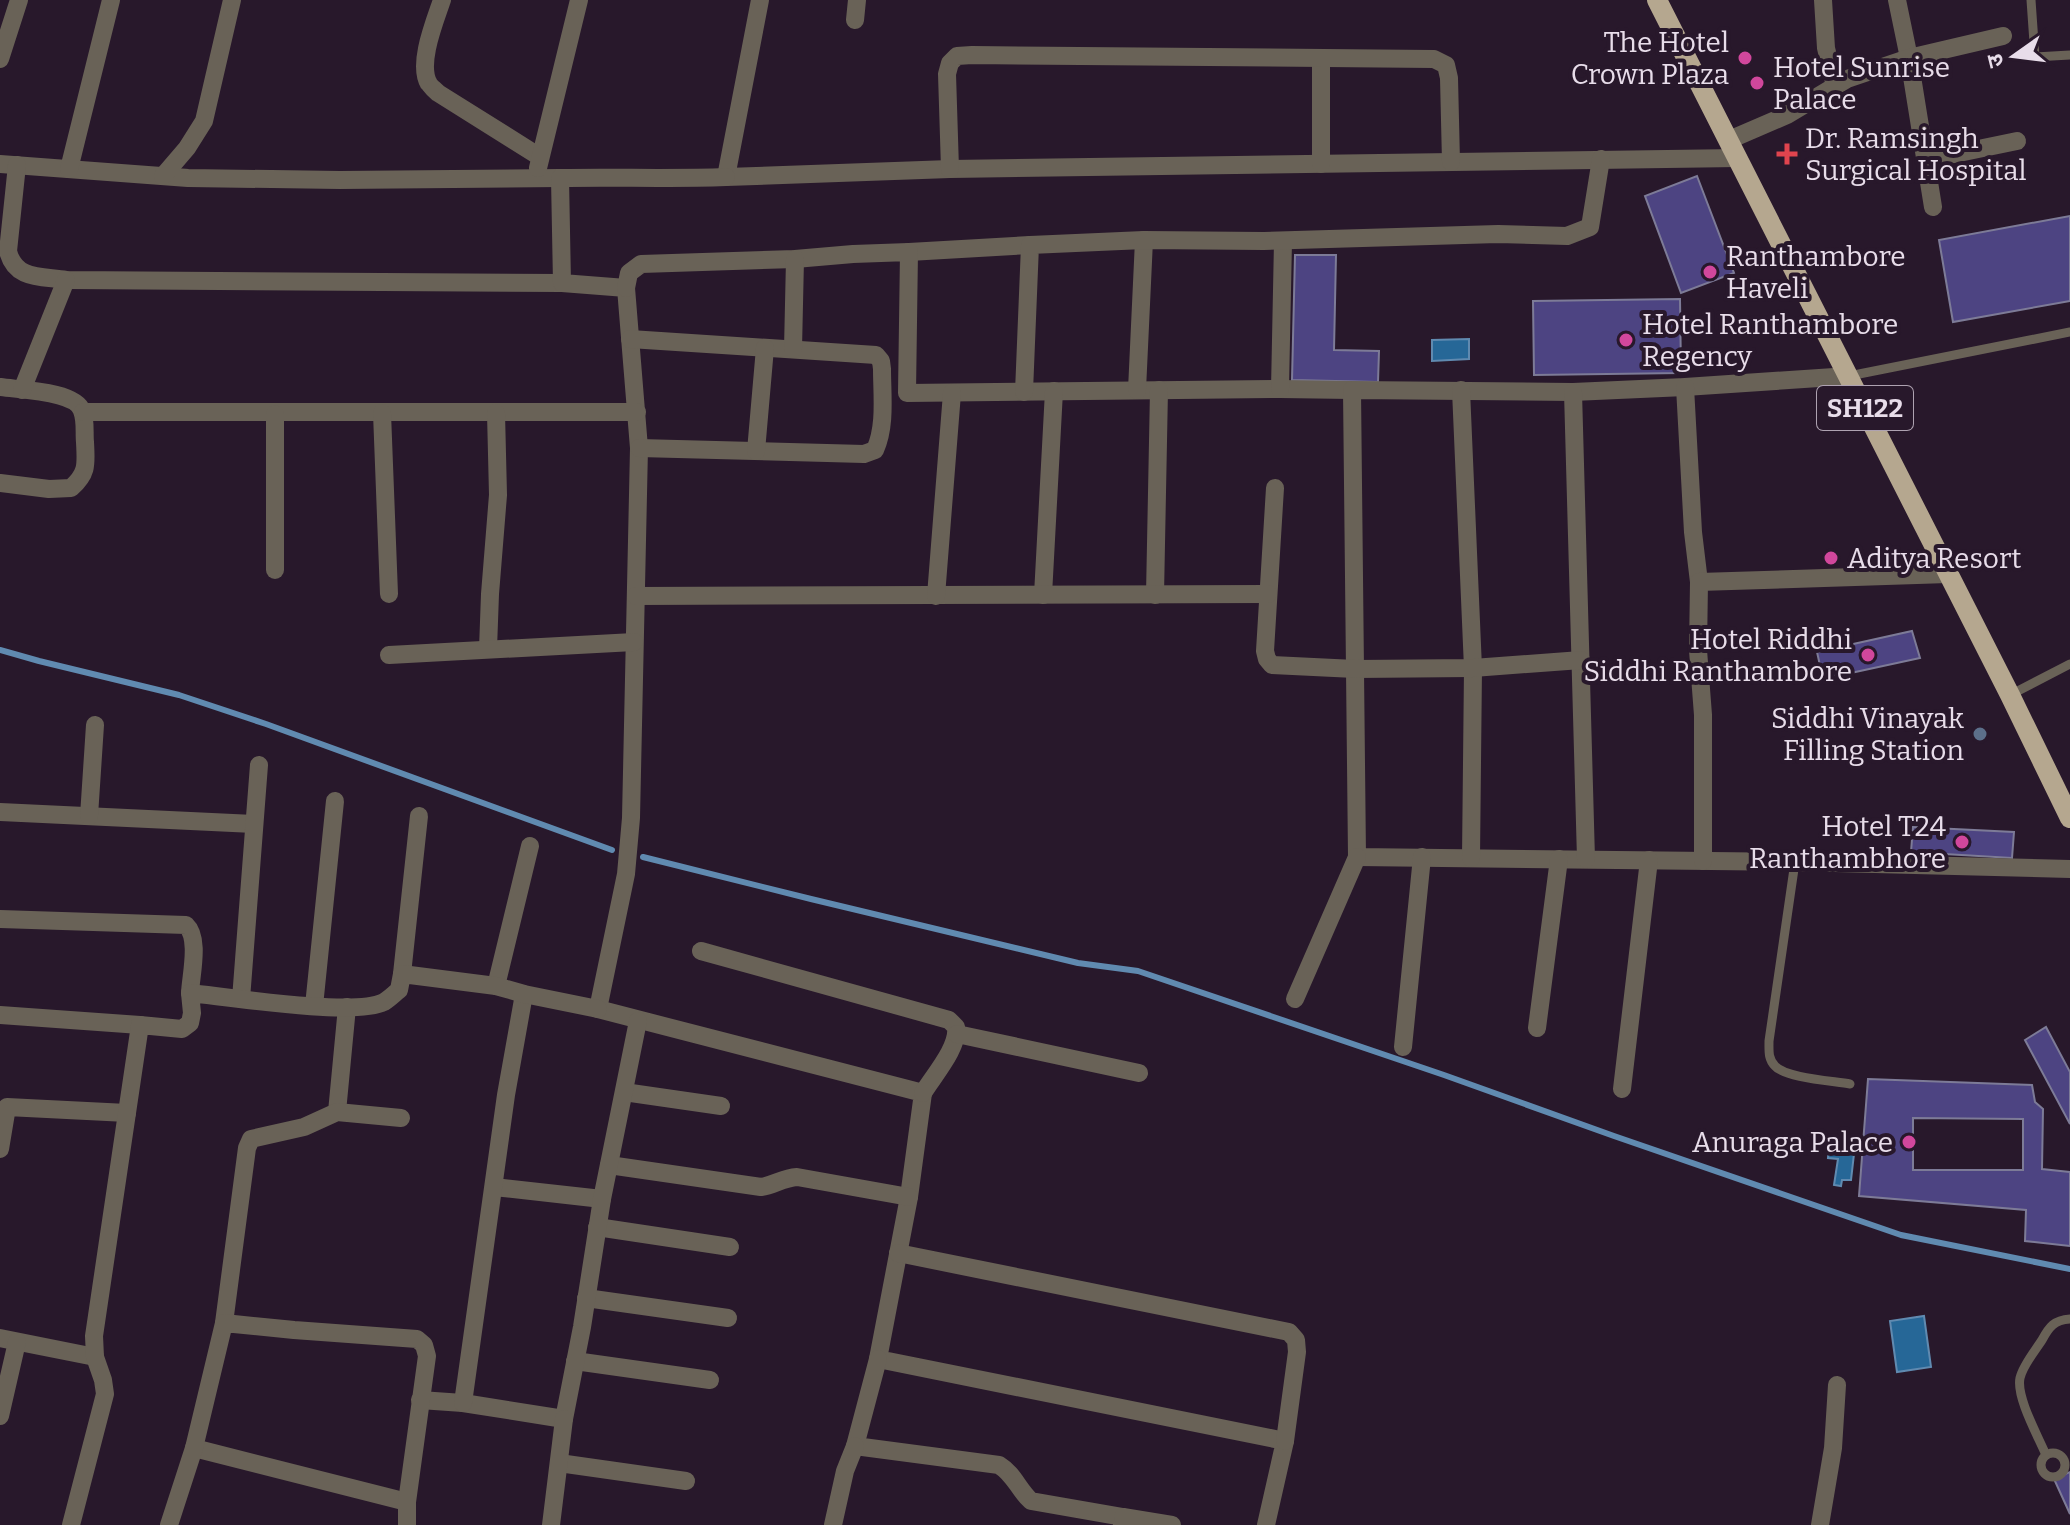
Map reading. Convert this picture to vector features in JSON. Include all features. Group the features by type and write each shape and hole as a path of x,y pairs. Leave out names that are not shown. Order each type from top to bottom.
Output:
{"main road":[{"name":"SH122","path":"1657,0 2070,818"}],"street":[{"path":"0,59 19,0"},
{"path":"69,169 111,0"},
{"path":"163,176 187,148 204,121 232,0"},
{"path":"442,0 427,49 425,72 429,84 438,93 540,157"},
{"path":"535,178 579,0"},
{"path":"726,177 760,0"},
{"path":"855,20 857,0"},
{"path":"1823,0 1826,48 1835,86"},
{"path":"1897,0 1933,207"},
{"path":"626,288 562,283 66,280 21,273 11,262 8,251 9,164 188,178 672,179 950,169 1601,159 1734,149 1847,79 1909,58 2003,36"},
{"path":"950,169 947,74 950,63 957,56 1434,59 1446,65 1449,78 1451,162"},
{"path":"1321,58 1321,164"},
{"path":"1925,160 2017,141"},
{"path":"598,1009 626,874 631,818 639,448 626,288 629,273 641,264 1144,240 1283,241 1498,234 1567,236 1590,227 1601,159"},
{"path":"560,178 562,283"},
{"path":"1137,390 1144,240"},
{"path":"1280,389 1283,241"},
{"path":"1024,392 1030,245"},
{"path":"907,393 909,252"},
{"path":"793,349 795,259"},
{"path":"22,390 66,280"},
{"path":"630,339 876,355 881,361 880,440 875,450 864,454 639,448"},
{"path":"756,451 765,348"},
{"path":"882,394 1280,389 1573,392 1849,376"},
{"path":"0,387 65,396 78,402 83,412 86,464 81,479 71,488 49,489 0,483"},
{"path":"1685,387 1693,532 1699,582 1703,861"},
{"path":"1155,595 1159,390"},
{"path":"1295,999 1357,857 1352,390"},
{"path":"1461,390 1473,668 1471,858"},
{"path":"1043,595 1054,391"},
{"path":"1573,392 1586,859"},
{"path":"936,596 952,393"},
{"path":"83,412 637,412"},
{"path":"382,413 389,594"},
{"path":"488,649 498,495 496,413"},
{"path":"275,414 275,570"},
{"path":"1275,488 1265,651 1272,665 1355,669 1473,668 1581,660"},
{"path":"1699,582 1948,574"},
{"path":"636,596 1268,594"},
{"path":"389,655 634,642"},
{"path":"89,816 95,725"},
{"path":"241,999 259,765"},
{"path":"314,1006 335,801"},
{"path":"0,812 254,824"},
{"path":"190,993 314,1006 364,1007 383,1002 399,990 419,816"},
{"path":"496,986 530,846"},
{"path":"1357,857 2070,869"},
{"path":"1403,1047 1422,857"},
{"path":"1537,1028 1559,859"},
{"path":"1622,1089 1649,860"},
{"path":"0,919 186,925 192,931 194,940 190,993 192,1013 190,1023 182,1029 0,1015"},
{"path":"701,951 949,1020 956,1027 954,1045 923,1093 909,1197 878,1359 855,1446 845,1471 833,1525"},
{"path":"402,974 496,986 598,1009 923,1093"},
{"path":"463,1403 506,1095 524,994"},
{"path":"337,1112 347,1007"},
{"path":"551,1525 564,1419 597,1227 638,1021"},
{"path":"71,1525 105,1394 95,1357 94,1336 140,1025"},
{"path":"957,1034 1139,1073"},
{"path":"624,1092 721,1106"},
{"path":"0,1149 4,1107 127,1113"},
{"path":"169,1525 194,1448 224,1323 247,1148 251,1139 304,1127 337,1112 401,1118"},
{"path":"609,1165 761,1187 775,1184 783,1178 797,1177 909,1197"},
{"path":"494,1187 602,1199"},
{"path":"597,1227 730,1247"},
{"path":"898,1253 1289,1332 1296,1340 1297,1352 1285,1441 1266,1525"},
{"path":"586,1298 728,1318"},
{"path":"224,1323 417,1339 424,1345 427,1356 407,1502 407,1525"},
{"path":"0,1416 8,1340 95,1357"},
{"path":"878,1359 1285,1441"},
{"path":"575,1361 710,1380"},
{"path":"1820,1525 1833,1448 1837,1385"},
{"path":"420,1400 463,1403 564,1419"},
{"path":"855,1446 999,1465 1010,1472 1022,1493 1031,1501 1123,1521 1172,1525"},
{"path":"194,1448 407,1502"},
{"path":"559,1463 686,1481"}],"lane":[{"path":"2031,0 2035,57 2070,55"},
{"path":"1849,376 2070,332"},
{"path":"2010,695 2070,664"},
{"path":"1795,862 1769,1058 1777,1069 1790,1074 1850,1084"},
{"path":"2046,1455 2023,1400 2019,1387 2020,1375 2051,1325 2070,1319"},
{"path":"2053,1453 2066,1457 2061,1473 2050,1476 2041,1468 2046,1455 2053,1453"}],"water":[{"path":"1469,339 1469,359 1432,361 1432,340"},
{"path":"1839,1143 1855,1145 1851,1180 1842,1180 1841,1186 1834,1185 1838,1159 1828,1158 1829,1146 1838,1146"},
{"path":"1924,1316 1931,1367 1897,1372 1890,1321"}],"building":[{"path":"1697,176 1734,273 1681,293 1645,196"},
{"path":"2070,216 2070,301 1953,322 1939,240"},
{"path":"1295,255 1336,255 1334,350 1379,351 1378,382 1292,380"},
{"path":"1680,299 1681,373 1534,375 1533,301"},
{"name":"Hotel Riddhi Siddhi Ranthambore","path":"1912,631 1920,658 1823,679 1817,652"},
{"name":"Hotel T24 Ranthambhore","path":"1913,827 2014,832 2012,858 1911,852"},
{"path":"2046,1027 2070,1072 2070,1124 2025,1040"},
{"path":"1868,1079 2032,1085 2035,1102 2043,1109 2042,1169 2070,1172 2070,1246 2025,1241 2026,1210 1859,1196","holes":["1913,1118 2023,1119 2023,1170 1913,1170"]},
{"path":"2070,1472 2070,1514 2054,1479"}],"waterway":[{"path":"0,650 179,695 612,850"},
{"path":"643,857 1078,963 1138,971 1901,1235 2070,1269"}],"place":[{"name":"The Hotel Crown Plaza","path":"1745,58"},
{"name":"Hotel Sunrise Palace","path":"1757,83"},
{"name":"Dr. Ramsingh Surgical Hospital","path":"1787,154"},
{"name":"Ranthambore Haveli","path":"1710,272"},
{"name":"Hotel Ranthambore Regency","path":"1626,340"},
{"name":"Aditya Resort","path":"1831,558"},
{"name":"Hotel Riddhi Siddhi Ranthambore","path":"1868,655"},
{"name":"Siddhi Vinayak Filling Station","path":"1980,734"},
{"name":"Hotel T24 Ranthambhore","path":"1962,842"},
{"name":"Anuraga Palace","path":"1909,1142"}]}
